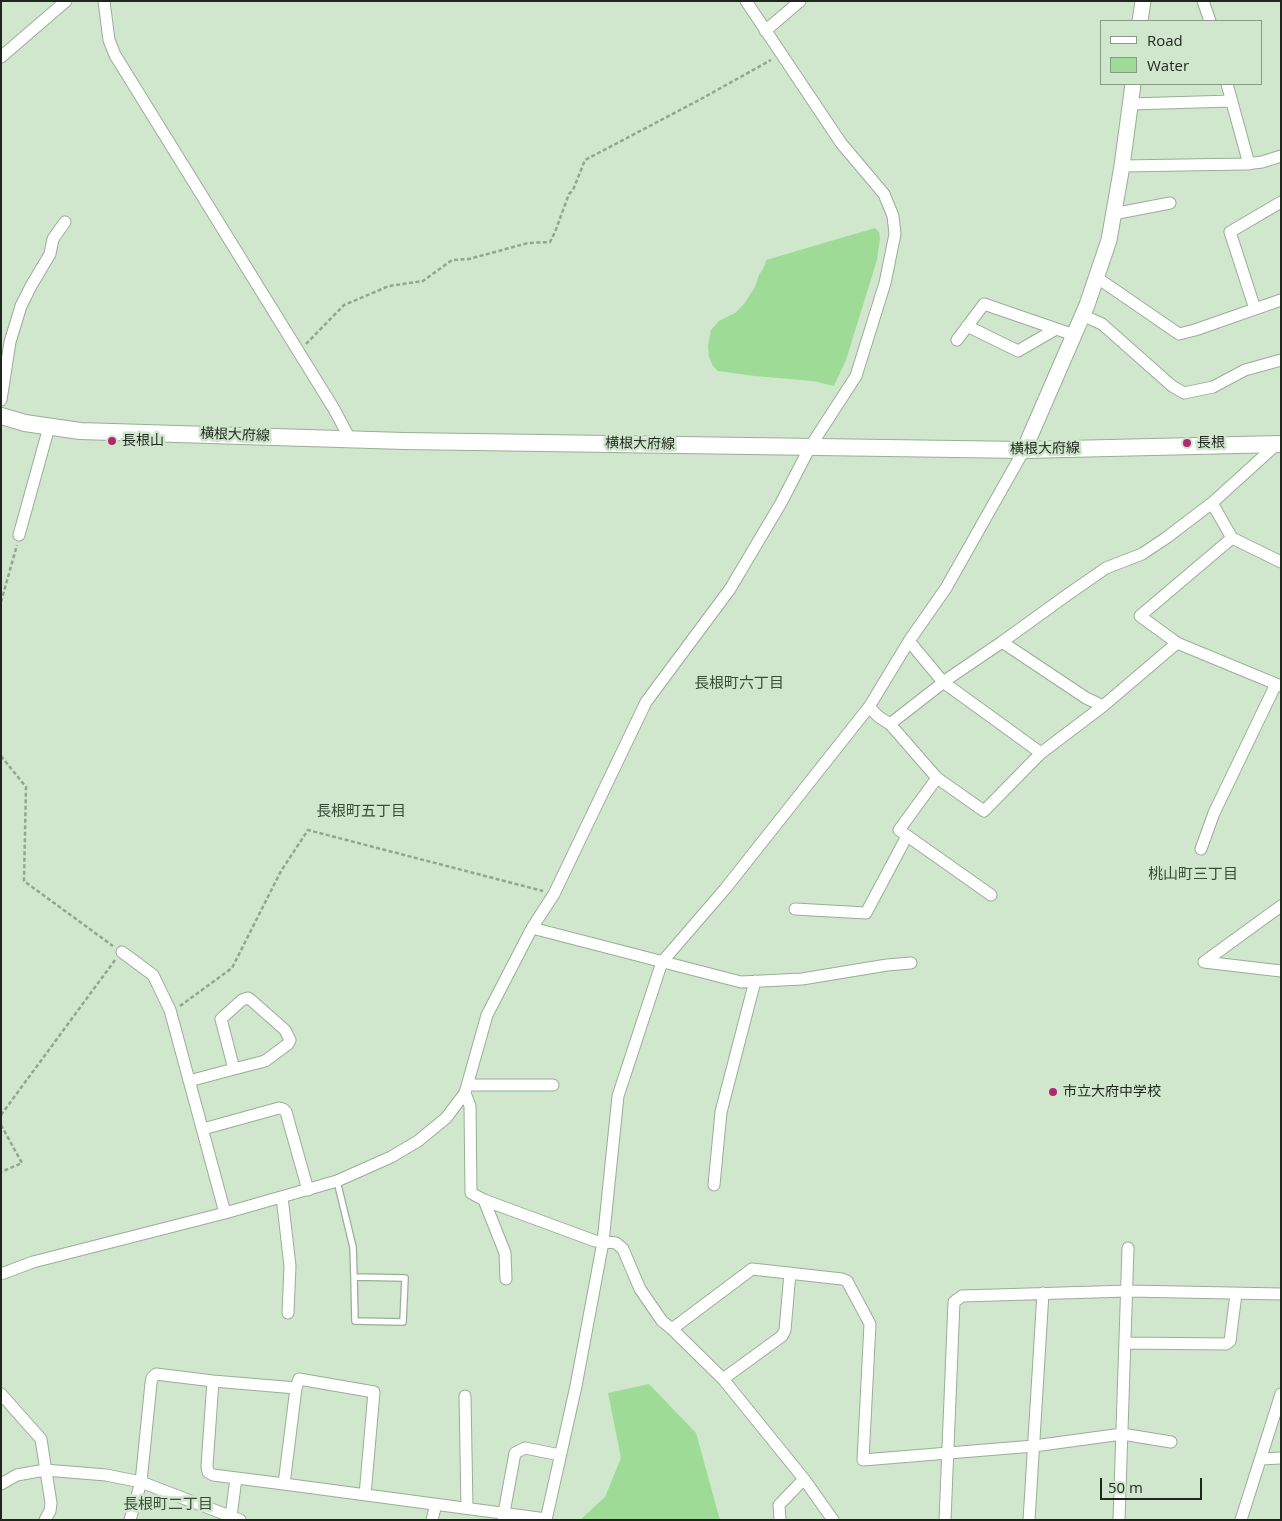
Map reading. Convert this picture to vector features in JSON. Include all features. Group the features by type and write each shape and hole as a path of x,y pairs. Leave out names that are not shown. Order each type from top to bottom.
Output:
{"main road":[{"name":"横根大府線","path":"1,416 24,423 80,431 404,441 1024,450 1278,444"}],"street":[{"path":"1,57 66,1"},
{"path":"104,1 109,40 115,55 334,409 350,438"},
{"path":"1,1274 33,1262 225,1213 337,1181 391,1157 418,1141 446,1118 467,1089 487,1016 532,928 554,894 646,702 730,589 781,503 810,447 856,376 885,283 895,234 893,216 884,194 841,143 746,1"},
{"path":"765,31 800,1"},
{"path":"1140,20 1143,1"},
{"path":"1203,1 1210,20"},
{"path":"213,1381 207,1466 208,1472 213,1475 467,1508 503,1516 546,1519 576,1386 603,1242 618,1096 662,962 725,889 869,707 909,641 946,588 1024,450 1082,316 1109,240 1122,166 1132,85"},
{"path":"1227,85 1249,164"},
{"path":"1130,104 1232,101"},
{"path":"1122,166 1249,164 1281,156"},
{"path":"1255,310 1230,232 1281,202"},
{"path":"1114,214 1170,203"},
{"path":"1,400 10,342 21,306 30,286 50,254 53,239 66,222"},
{"path":"1096,277 1179,334 1281,300"},
{"path":"957,340 984,304 1074,335"},
{"path":"1082,316 1102,324 1172,386 1184,393 1213,388 1245,370 1281,360"},
{"path":"967,326 1018,352 1056,329"},
{"path":"20,535 49,427"},
{"path":"890,724 943,682 1002,642 1067,594 1106,568 1142,554 1166,538 1212,503 1278,444"},
{"path":"1212,503 1232,538 1281,562"},
{"path":"1201,849 1214,813 1278,685 1177,643 1140,616 1232,538"},
{"path":"909,641 943,682 1041,754"},
{"path":"1002,642 1086,698 1103,706"},
{"path":"869,707 890,724 937,778 984,811 1041,754 1103,706 1177,643"},
{"path":"937,778 899,830 991,895"},
{"path":"795,908 866,913 907,836"},
{"path":"1281,906 1204,962 1281,972"},
{"path":"532,928 740,982 802,979 911,963"},
{"path":"122,952 153,975 170,1010 225,1213"},
{"path":"714,1185 720,1112 755,981"},
{"path":"189,1081 265,1061 288,1044 290,1040 285,1030 248,998 242,1000 221,1019 234,1069"},
{"path":"467,1089 553,1085"},
{"path":"467,1089 470,1106 471,1193 484,1200 595,1241 616,1244 623,1249 640,1289 662,1321 723,1379 804,1478 833,1520"},
{"path":"202,1129 283,1108 286,1112 308,1190"},
{"path":"282,1197 290,1266 288,1313"},
{"path":"484,1200 505,1253 506,1280"},
{"path":"1119,1520 1128,1248"},
{"path":"672,1329 752,1269 842,1279 847,1282 870,1324 863,1460 1034,1446 1122,1434 1171,1442"},
{"path":"723,1379 782,1336 785,1330 790,1273"},
{"path":"945,1520 954,1302 962,1296 1128,1292 1281,1294"},
{"path":"1030,1520 1043,1293"},
{"path":"1126,1343 1226,1344 1230,1340 1236,1294"},
{"path":"130,1520 142,1482 152,1378 156,1374 296,1388"},
{"path":"284,1484 296,1388 299,1379 374,1392 365,1496"},
{"path":"1,1394 41,1439 50,1502 50,1510 45,1520"},
{"path":"1241,1520 1281,1394"},
{"path":"465,1396 467,1508"},
{"path":"503,1516 515,1453 525,1448 560,1455"},
{"path":"1261,1459 1281,1458"},
{"path":"1,1484 17,1475 45,1470 82,1472 142,1482 236,1518 236,1478"},
{"path":"780,1520 779,1505 804,1478"},
{"path":"432,1520 436,1504"}],"lane":[{"path":"337,1181 353,1247 355,1321 403,1322 405,1278 354,1277"}],"path":[{"path":"298,351 344,305 389,286 423,281 452,260 469,259 528,243 550,242 585,160 701,99 781,54"},
{"path":"1,602 20,535"},
{"path":"1,756 26,786 24,882 122,952 1,1115"},
{"path":"170,1010 178,1008 232,968 281,871 308,830 554,894"},
{"path":"1,1125 22,1163 1,1172"}],"water":[{"path":"875,228 879,232 880,239 877,260 846,360 834,386 813,381 718,371 713,366 709,357 708,346 711,330 719,321 735,313 744,304 755,287 766,260"},
{"path":"649,1384 696,1433 720,1520 580,1520 605,1497 621,1458 608,1393"}],"place":[{"name":"長根山","path":"112,441"},
{"name":"長根","path":"1187,443"},
{"name":"市立大府中学校","path":"1053,1092"}],"district":[{"name":"長根町六丁目","path":"739,684"},
{"name":"長根町五丁目","path":"361,812"},
{"name":"桃山町三丁目","path":"1193,875"},
{"name":"長根町二丁目","path":"168,1505"}]}
